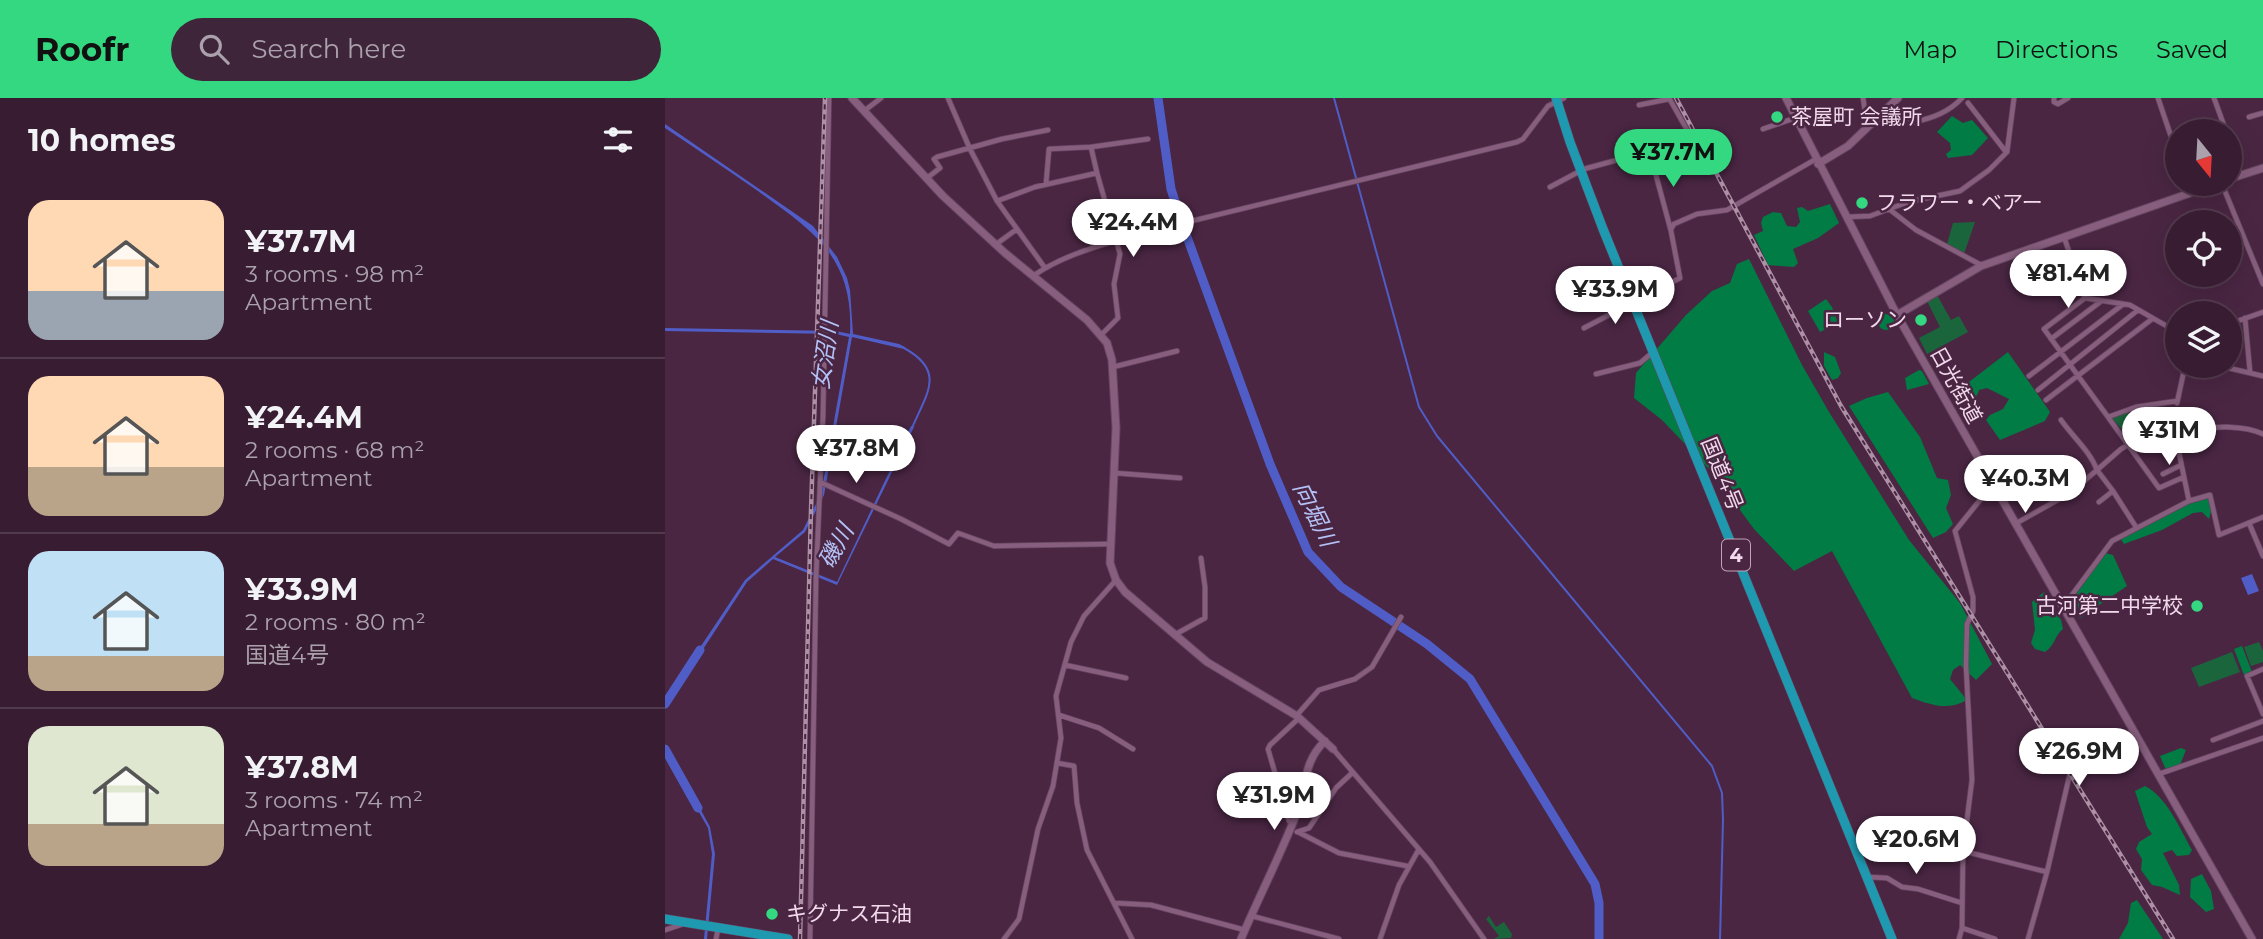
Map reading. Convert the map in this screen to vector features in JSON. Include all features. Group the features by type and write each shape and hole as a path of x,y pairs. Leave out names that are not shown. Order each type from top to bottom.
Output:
{"highway":[{"name":"国道4号","path":"1559,99 1581,171 1633,303 1892,939"},
{"path":"665,919 788,939"}],"street":[{"path":"810,939 816,575 825,329 829,98"},
{"path":"852,98 995,245 1101,335 1111,353 1116,428 1110,563 1116,580 1133,600 1216,669 1298,717 1325,741 1419,849 1484,939"},
{"path":"864,111 881,98"},
{"path":"948,98 997,201 1045,268"},
{"path":"1551,187 1581,171 1650,153 1680,143 1690,135 1669,98 1639,105"},
{"name":"日光街道","path":"1786,98 1897,315 2252,939"},
{"path":"1863,98 1865,111 1873,122"},
{"path":"1671,231 1674,225 1697,214 1727,210 1848,146 1898,98"},
{"path":"1891,105 1914,122 1953,108 1962,98"},
{"path":"1845,217 1870,216 1908,202 1960,191 1989,170 2007,152 2014,98"},
{"path":"2054,98 2054,102 2058,104 2068,98"},
{"path":"2158,98 2165,119"},
{"path":"2214,98 2222,119"},
{"path":"1033,276 1082,251 1117,240 1357,179 1517,142 1523,139 1548,106 1559,99"},
{"path":"1968,103 2007,152"},
{"path":"2249,117 2263,113"},
{"path":"1762,129 1795,118"},
{"path":"927,178 940,168 934,159 937,157 1048,130"},
{"path":"1046,184 1049,149 1091,147 1148,139"},
{"path":"1091,147 1121,254 1114,284 1118,318 1101,335"},
{"path":"1584,328 1680,278 1671,231 1650,153"},
{"path":"2242,175 2263,168"},
{"path":"997,201 1046,184 1097,173"},
{"path":"1897,315 1982,266 2179,196"},
{"path":"2227,196 2263,284"},
{"path":"1889,209 1916,230 1982,266"},
{"path":"995,245 1017,229"},
{"path":"2064,237 2085,298"},
{"path":"2165,326 2130,305 2085,298 2044,329 2159,488 2184,477"},
{"path":"2051,339 2101,301"},
{"path":"2029,376 2123,304"},
{"path":"2038,390 2137,310"},
{"path":"2242,319 2263,312"},
{"path":"2245,318 2250,372"},
{"path":"2046,400 2152,319"},
{"path":"1113,367 1177,351"},
{"path":"1596,374 1640,363 1653,351"},
{"path":"2242,370 2263,376"},
{"path":"2182,378 2177,401 2176,430 2189,501"},
{"path":"2108,417 2136,407 2177,401"},
{"path":"2014,524 2070,493 2129,444 2163,424 2178,411"},
{"path":"2061,420 2093,459 2097,470 2136,527"},
{"path":"2176,430 2237,428 2263,434"},
{"path":"2163,474 2181,465"},
{"path":"1114,473 1180,478"},
{"path":"820,482 949,544 958,533 994,546 1110,544"},
{"path":"1959,939 1962,928 1963,851 1972,780 1966,665 1967,624 1973,611 1973,597 1955,531 1980,500 1984,486 1990,482"},
{"path":"2099,502 2113,491"},
{"path":"2062,608 2112,541 2189,501 2210,495 2219,536 2263,517"},
{"path":"2249,523 2263,556"},
{"path":"1175,635 1205,618 1201,558"},
{"path":"1004,939 1019,919 1038,829 1053,786 1061,738 1056,696 1072,642 1084,616 1116,580"},
{"path":"1400,618 1372,667 1355,678 1319,690 1268,749 1289,821 1294,828 1339,853 1407,866"},
{"path":"1065,665 1126,678"},
{"path":"2263,669 2247,676 2263,714"},
{"path":"1059,715 1099,727 1133,748"},
{"path":"2213,740 2263,721"},
{"path":"2028,939 2047,872 2078,738 2109,743 2136,737"},
{"path":"2158,775 2263,738"},
{"path":"1241,939 1294,828 1308,762 1325,741"},
{"path":"1058,762 1074,766 1077,803 1087,850 1132,939"},
{"path":"1294,828 1308,828 1336,788 1352,773"},
{"path":"1380,939 1407,866 1419,849"},
{"path":"1963,851 2047,872"},
{"path":"1867,877 1887,878 1902,887 1962,903"},
{"path":"1115,903 1151,905 1245,930"},
{"path":"1251,916 1339,939"},
{"path":"665,930 687,922"},
{"path":"710,926 716,939"},
{"path":"1962,928 1995,939"}],"green space":[{"path":"1952,116 1963,123 1972,120 1988,138 1972,155 1948,158 1946,154 1951,150 1950,143 1937,132"},
{"path":"1830,204 1839,223 1818,238 1793,249 1798,263 1794,267 1768,265 1754,235 1763,231 1763,217 1773,212 1781,213 1787,226 1796,227 1800,222 1797,208 1802,207 1808,211"},
{"path":"1975,222 1964,254 1947,244 1953,223"},
{"path":"1749,259 1802,365 1829,412 1909,540 1960,603 1992,664 1976,680 1960,665 1953,670 1950,679 1967,700 1946,706 1912,698 1832,551 1794,571 1754,529 1711,471 1662,420 1634,398 1636,373 1686,315 1712,291 1730,283 1737,264"},
{"path":"1937,295 1951,320 1959,316 1968,332 1927,354 1919,338 1940,327 1927,301"},
{"path":"1826,299 1838,323 1820,332 1808,311"},
{"path":"1886,314 1892,316 1892,328 1886,330 1880,328 1878,322 1880,316"},
{"path":"1824,352 1835,357 1841,373 1838,378 1832,380 1824,366"},
{"path":"2008,352 2050,412 2045,421 2000,440 1986,420 2003,409 2009,399 1987,388 1979,390 1971,401 1959,405 1952,395"},
{"path":"1919,370 1929,384 1907,390 1905,378"},
{"path":"1888,392 1920,437 1937,478 1948,480 1951,495 1946,508 1953,524 1946,532 1933,538 1849,406"},
{"path":"2128,412 2132,423 2138,421 2142,433 2131,440 2112,418"},
{"path":"2209,497 2212,508 2209,519 2202,512 2193,513 2162,530 2124,544 2120,538 2189,503"},
{"path":"2105,553 2113,555 2127,586 2080,618 2070,603"},
{"path":"2044,592 2061,620 2063,629 2045,652 2035,649 2031,643 2035,630 2032,602"},
{"path":"2259,642 2263,651 2263,662 2251,666 2244,647"},
{"path":"2242,646 2252,672 2244,675 2234,649"},
{"path":"2232,652 2240,672 2199,687 2191,668"},
{"path":"2181,748 2186,750 2180,765 2166,770 2160,756"},
{"path":"2145,786 2166,806 2192,850 2189,855 2177,856 2172,850 2163,853 2179,885 2180,895 2152,885 2141,870 2142,859 2136,849 2139,842 2152,834 2135,791"},
{"path":"2202,874 2211,891 2214,909 2206,912 2190,897 2191,879"},
{"path":"2137,900 2163,939 2119,939 2128,923 2131,903"},
{"path":"1489,916 1496,927 1504,922 1512,934 1511,938 1494,939 1499,936 1486,919"}],"shaded area":[{"path":"665,124 813,226 837,257 847,278 853,334 905,347 904,349 852,337 824,495 805,532 775,557 837,582 911,426 914,427 837,585 773,559 747,582 696,660 693,658 745,580 803,530 821,494 849,337 836,334 665,331 665,328 836,331 850,334 849,307 845,284 837,265 811,232 755,189 665,128"},
{"path":"2252,574 2259,591 2248,595 2241,578"},
{"path":"695,799 710,827 715,854 707,939 704,939 712,854 708,828 692,800"}],"waterway":[{"name":"向堀川","path":"1158,98 1171,189 1183,226 1270,464 1308,552 1341,587 1427,644 1470,679 1595,884 1599,903 1599,939"},
{"path":"1334,98 1419,407 1437,436 1712,766 1722,793 1720,939"},
{"name":"磯川","path":"904,348 925,365 929,374 927,393 912,428"},
{"name":"女沼川","path":"665,704 700,650"},
{"name":"女沼川","path":"665,749 698,808"}],"railway":[{"path":"800,939 825,98"},
{"path":"1676,98 1841,406 2173,939"}],"place":[{"name":"茶屋町 会議所","path":"1777,117"},
{"name":"フラワー・ベアー","path":"1862,203"},
{"name":"ローソン","path":"1921,320"},
{"name":"古河第二中学校","path":"2197,606"},
{"name":"キグナス石油","path":"772,914"}]}
